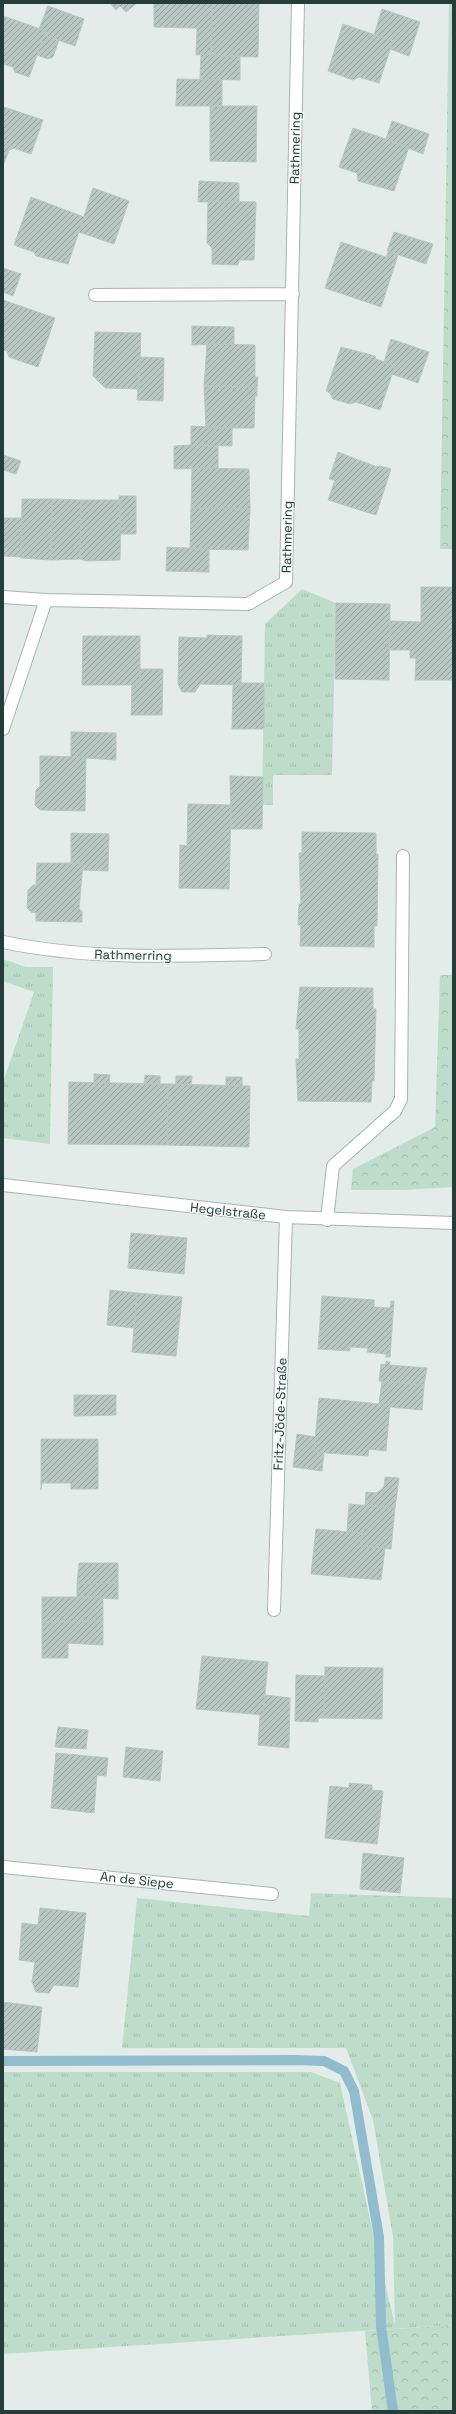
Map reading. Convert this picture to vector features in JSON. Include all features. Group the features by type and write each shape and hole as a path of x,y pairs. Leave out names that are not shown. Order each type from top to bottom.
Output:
{"street":[{"name":"Rathmering","path":"3,597 46,600 248,604 286,582 298,3"},
{"path":"95,295 293,294"},
{"path":"3,729 46,600"},
{"path":"327,1220 333,1166 395,1111 401,1100 404,856"},
{"name":"Rathmerring","path":"3,942 62,952 107,956 160,957 265,954"},
{"name":"Hegelstraße","path":"3,1185 286,1217 327,1220 453,1223"},
{"name":"Fritz-Jöde-Straße","path":"274,1610 286,1217"},
{"name":"An de Siepe","path":"3,1867 272,1894"}],"green space":[{"path":"449,3 453,3 453,549 440,549"},
{"path":"302,589 336,603 332,775 273,775 273,805 262,805 265,624"},
{"path":"3,959 26,967 53,967 50,1144 3,1138 3,1082 34,992 3,981"},
{"path":"440,975 453,975 453,1187 404,1190 351,1190 353,1169 435,1127"},
{"path":"311,1893 453,1898 453,2325 3,2354 3,2072 311,2072 340,2083 395,2325 393,2237 373,2120 346,2048 122,2048 137,1898 309,1916"},
{"path":"453,2325 453,2411 372,2411 365,2331"}],"building":[{"path":"110,3 137,3 126,12 120,6 116,10"},
{"path":"154,3 212,3 211,54 196,55 197,28 154,27"},
{"path":"212,3 259,4 258,57 211,56"},
{"path":"48,6 84,19 75,46 44,35 46,31 39,29"},
{"path":"382,9 420,22 409,56 390,49 393,41 374,35"},
{"path":"3,16 46,31 29,77 15,72 13,67 3,64"},
{"path":"343,24 393,41 379,83 359,77 353,80 328,71"},
{"path":"44,35 59,40 53,57 48,59 37,55"},
{"path":"201,54 240,56 240,80 200,79"},
{"path":"177,79 222,80 222,106 176,106"},
{"path":"210,106 257,106 256,162 210,161"},
{"path":"4,107 43,120 31,154 14,148 3,141"},
{"path":"392,121 429,134 423,154 386,139"},
{"path":"353,128 409,147 394,191 358,181 357,173 339,167"},
{"path":"3,141 14,148 9,150 3,166"},
{"path":"199,181 239,183 239,201 198,202"},
{"path":"93,188 129,201 114,244 79,232"},
{"path":"31,197 84,217 68,264 36,256 34,252 14,245"},
{"path":"208,201 256,202 254,260 239,260 238,265 212,264 212,248 207,243"},
{"path":"394,232 433,244 426,264 387,251"},
{"path":"341,242 386,257 389,251 398,255 381,307 325,288"},
{"path":"3,268 21,274 13,296 3,292"},
{"path":"3,300 55,318 38,367 9,357 7,351 3,350"},
{"path":"192,326 234,327 234,344 192,345"},
{"path":"95,332 141,333 139,389 105,388 93,376"},
{"path":"391,339 429,352 418,383 392,374 395,366 384,362"},
{"path":"207,344 255,345 255,377 258,377 257,387 204,386"},
{"path":"341,347 375,356 376,359 395,366 380,410 356,402 350,404 333,399 330,393 326,391"},
{"path":"140,357 164,358 163,401 137,400"},
{"path":"204,386 257,387 257,396 255,396 254,428 206,428"},
{"path":"191,426 232,428 232,446 191,445"},
{"path":"174,446 218,446 218,468 174,469"},
{"path":"338,452 377,467 380,466 391,469 376,515 328,500 335,480 329,479"},
{"path":"3,455 21,461 16,474 3,470"},
{"path":"192,468 249,469 250,509 191,508"},
{"path":"119,496 136,496 136,534 120,534"},
{"path":"22,499 52,499 51,560 21,558"},
{"path":"52,499 81,500 80,559 51,560"},
{"path":"81,500 121,500 120,560 86,561 80,559"},
{"path":"191,508 250,509 248,550 190,549"},
{"path":"3,518 22,518 21,557 3,556"},
{"path":"167,547 209,549 209,572 166,571"},
{"path":"421,587 453,587 453,680 415,680 416,658 410,658 410,650 389,650 390,621 421,622"},
{"path":"336,603 390,604 389,680 335,679"},
{"path":"207,635 242,636 241,685 200,684 195,692 182,692 178,684 179,637 207,638"},
{"path":"83,636 140,636 140,685 82,685"},
{"path":"140,669 163,669 162,715 131,715 132,685 140,685"},
{"path":"241,683 264,683 264,729 232,729 233,685 241,685"},
{"path":"71,732 116,733 116,760 71,757"},
{"path":"40,756 86,757 85,811 40,810 35,805 36,790 40,786"},
{"path":"230,776 263,777 262,829 231,829"},
{"path":"188,804 231,805 229,889 179,888 180,845 187,846"},
{"path":"302,832 376,833 376,854 378,854 377,926 374,926 374,947 300,946 301,925 298,925 299,904 301,904 299,853 302,853"},
{"path":"71,833 109,834 108,871 82,870 83,863 71,863"},
{"path":"37,863 83,863 79,909 82,911 82,922 36,921 36,913 31,912 27,908 28,890 33,885 36,885"},
{"path":"300,987 373,988 373,1009 376,1009 374,1081 372,1081 371,1102 298,1101 296,1059 299,1059 299,1029 296,1029"},
{"path":"94,1074 110,1075 109,1083 94,1083"},
{"path":"145,1075 160,1076 160,1084 144,1084"},
{"path":"176,1076 192,1076 191,1085 176,1084"},
{"path":"226,1077 242,1077 242,1086 226,1085"},
{"path":"69,1082 168,1084 167,1145 68,1144"},
{"path":"168,1084 250,1086 249,1147 167,1145"},
{"path":"131,1233 187,1238 184,1274 128,1268"},
{"path":"110,1290 137,1293 134,1328 107,1325"},
{"path":"137,1293 182,1297 176,1356 132,1352"},
{"path":"322,1296 374,1300 374,1307 390,1308 391,1301 394,1301 390,1357 386,1357 386,1354 367,1352 368,1348 350,1347 350,1351 318,1349"},
{"path":"386,1361 390,1362 389,1365 427,1368 424,1385 379,1381 381,1364 386,1365"},
{"path":"382,1381 424,1385 422,1410 390,1407 390,1405 379,1404"},
{"path":"74,1395 116,1395 116,1415 74,1416"},
{"path":"319,1398 390,1405 386,1451 369,1449 368,1456 314,1452"},
{"path":"297,1434 316,1437 314,1452 324,1453 322,1471 293,1467"},
{"path":"41,1439 98,1439 98,1489 71,1489 71,1483 42,1483 41,1490"},
{"path":"385,1477 399,1478 395,1508 365,1505 366,1492 377,1493 384,1487"},
{"path":"349,1504 395,1508 391,1549 360,1546 362,1533 347,1531"},
{"path":"316,1529 362,1533 360,1546 385,1548 381,1580 311,1574"},
{"path":"79,1563 118,1563 118,1583 77,1584"},
{"path":"118,1583 118,1599 77,1597 77,1584"},
{"path":"42,1597 103,1597 103,1621 42,1622"},
{"path":"103,1621 103,1645 68,1643 68,1658 42,1658 42,1622"},
{"path":"202,1656 268,1662 263,1715 196,1709"},
{"path":"325,1667 383,1668 382,1719 324,1718"},
{"path":"296,1675 325,1676 324,1718 318,1718 318,1722 295,1721"},
{"path":"265,1695 290,1698 289,1748 258,1745 260,1715 263,1715"},
{"path":"58,1727 88,1730 86,1749 55,1747"},
{"path":"126,1747 163,1751 160,1781 123,1777"},
{"path":"56,1753 108,1758 106,1776 97,1775 94,1813 51,1808"},
{"path":"349,1783 372,1785 372,1790 383,1791 377,1844 325,1838 330,1786 349,1788"},
{"path":"363,1853 404,1858 400,1893 360,1889"},
{"path":"40,1908 86,1913 78,1987 54,1985 49,1993 36,1992 32,1982 35,1962 19,1960 22,1923 38,1925"},
{"path":"3,2002 42,2007 37,2052 3,2049"}],"waterway":[{"path":"3,2061 295,2060 324,2061 344,2071 354,2091 379,2237 381,2326 393,2411"}]}
